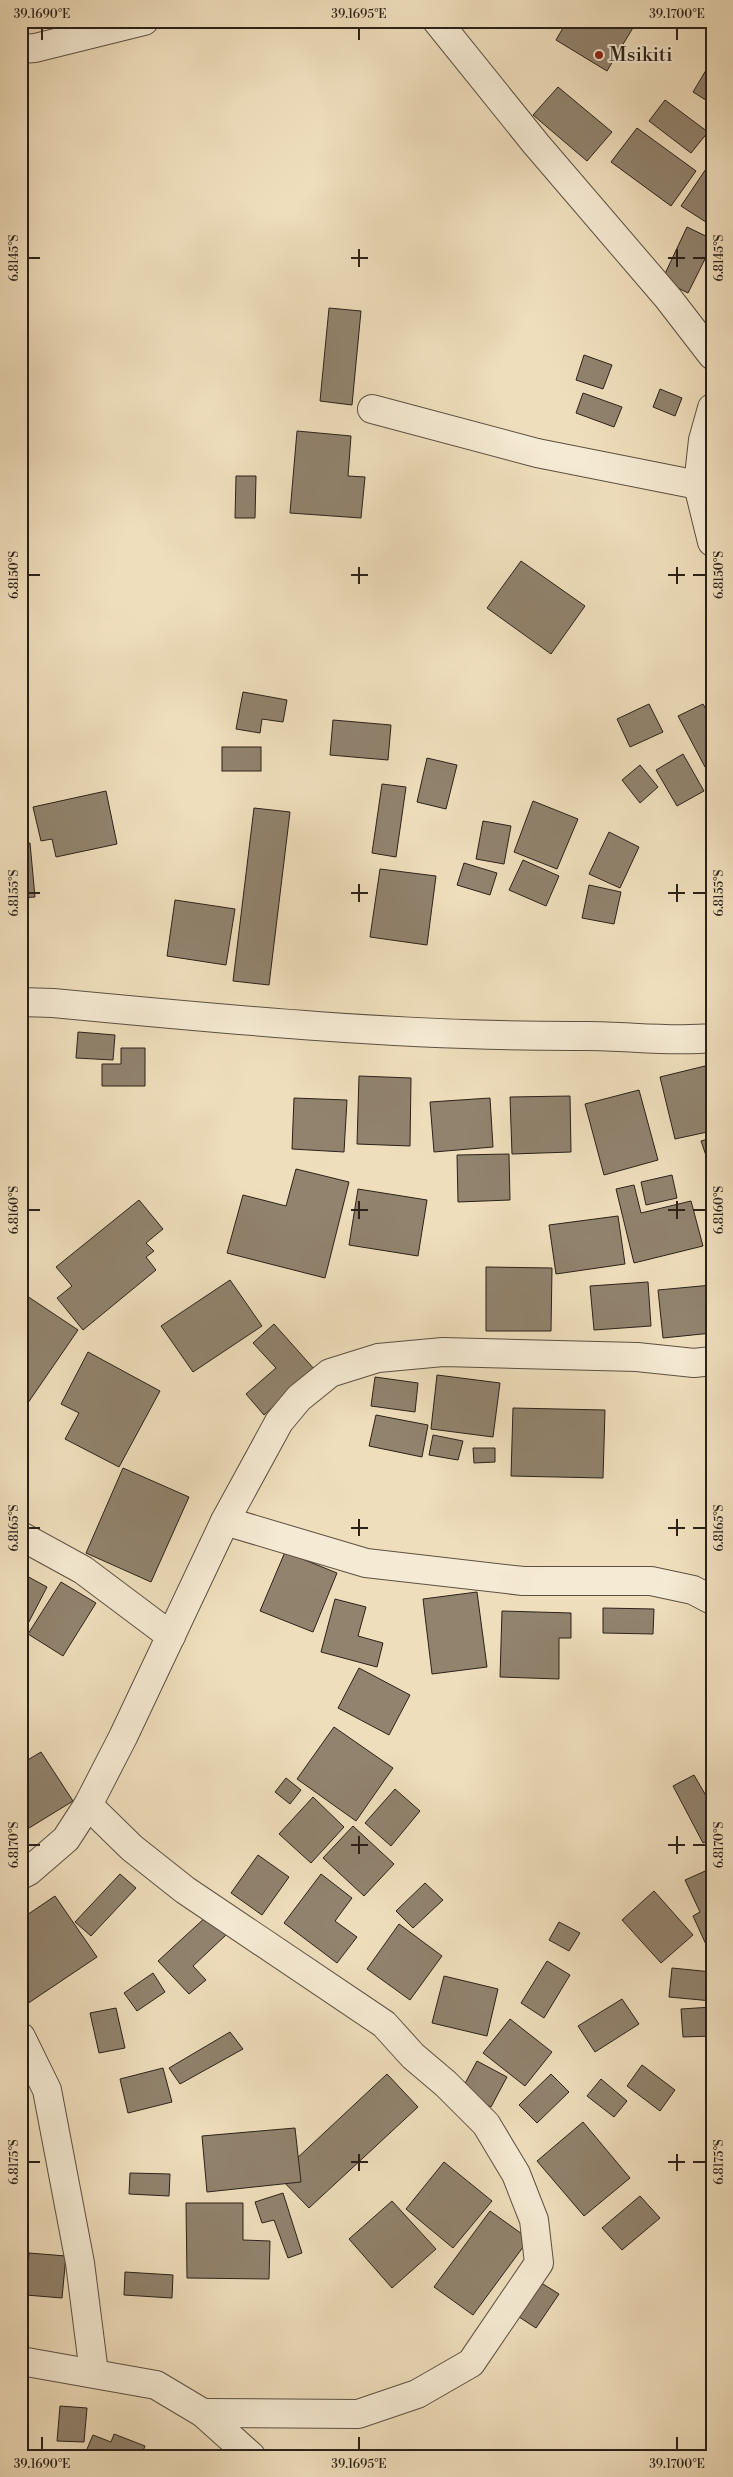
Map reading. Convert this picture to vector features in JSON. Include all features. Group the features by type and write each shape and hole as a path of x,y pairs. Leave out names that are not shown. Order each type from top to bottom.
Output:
{"street":[{"path":"21,49 34,48 144,21"},
{"path":"434,22 668,298 712,355"},
{"path":"712,408 703,440 698,485 712,542"},
{"path":"372,409 537,454 698,485"},
{"path":"21,1002 53,1003 340,1029 498,1037 620,1036 696,1040 712,1038"},
{"path":"21,1875 30,1871 66,1839 88,1805 123,1737 225,1521 280,1422 299,1398 330,1373 378,1358 443,1352 637,1357 694,1363 712,1361"},
{"path":"225,1521 366,1563 522,1581 651,1581 693,1590 712,1600"},
{"path":"21,1536 83,1570 171,1636"},
{"path":"88,1805 132,1848 185,1890 384,2024 413,2056 446,2084 486,2124 516,2174 534,2220 539,2263 471,2363 417,2394 358,2414 203,2413"},
{"path":"21,2037 47,2090 80,2263 94,2373"},
{"path":"21,2360 156,2385 203,2413 251,2456"}],"building":[{"path":"489,21 502,21 495,28"},
{"name":"Msikiti","path":"567,21 637,21 607,71 556,40"},
{"path":"712,60 712,104 693,92"},
{"path":"558,87 612,132 587,161 533,115"},
{"path":"665,100 708,132 691,153 649,121"},
{"path":"637,128 696,171 671,206 611,162"},
{"path":"712,160 712,226 681,206"},
{"path":"687,227 712,239 712,245 688,293 662,280"},
{"path":"329,308 361,311 352,405 320,401"},
{"path":"584,355 612,365 603,389 576,380"},
{"path":"660,389 682,398 675,416 653,407"},
{"path":"583,393 622,407 614,427 576,413"},
{"path":"297,431 351,436 348,476 365,477 361,518 290,513"},
{"path":"236,476 256,476 255,518 235,518"},
{"path":"521,561 585,606 551,654 487,608"},
{"path":"243,692 287,700 283,722 262,719 260,733 236,729"},
{"path":"649,704 663,732 630,747 617,719"},
{"path":"703,704 712,720 712,764 705,767 678,716"},
{"path":"333,720 391,725 388,760 330,755"},
{"path":"222,747 261,747 261,771 222,771"},
{"path":"683,754 704,791 677,806 656,770"},
{"path":"427,758 457,765 446,809 417,802"},
{"path":"640,765 658,787 640,803 622,780"},
{"path":"382,784 406,787 396,857 372,853"},
{"path":"106,791 117,844 56,857 52,839 41,841 33,807"},
{"path":"533,801 578,819 557,869 514,852"},
{"path":"254,808 290,812 269,985 233,981"},
{"path":"483,821 511,826 504,864 476,859"},
{"path":"609,832 639,847 620,888 589,874"},
{"path":"30,843 35,897 21,898 21,844"},
{"path":"523,860 559,876 546,906 509,890"},
{"path":"464,863 497,873 490,895 457,885"},
{"path":"380,869 436,876 427,945 370,937"},
{"path":"589,885 621,892 614,924 582,918"},
{"path":"175,900 235,909 226,965 167,956"},
{"path":"78,1032 115,1035 113,1060 76,1058"},
{"path":"121,1048 145,1048 145,1086 102,1086 102,1064 121,1064"},
{"path":"705,1066 712,1094 712,1131 675,1139 660,1077"},
{"path":"359,1076 411,1078 410,1146 357,1144"},
{"path":"639,1090 658,1160 604,1175 585,1104"},
{"path":"570,1096 571,1152 512,1154 510,1097"},
{"path":"294,1098 347,1100 344,1152 292,1149"},
{"path":"490,1098 493,1147 434,1152 430,1102"},
{"path":"712,1138 712,1173 701,1141"},
{"path":"509,1154 510,1200 458,1202 457,1155"},
{"path":"296,1169 349,1182 325,1278 227,1253 243,1195 286,1206"},
{"path":"672,1175 677,1198 646,1205 641,1182"},
{"path":"634,1185 641,1213 691,1201 703,1246 634,1263 616,1189"},
{"path":"358,1189 427,1200 418,1256 349,1245"},
{"path":"139,1200 163,1229 146,1243 154,1251 146,1257 156,1270 83,1330 57,1298 72,1286 56,1267"},
{"path":"618,1216 625,1264 556,1274 549,1225"},
{"path":"486,1267 552,1268 551,1331 486,1331"},
{"path":"230,1280 262,1326 193,1372 161,1326"},
{"path":"648,1282 651,1326 594,1330 590,1286"},
{"path":"712,1285 712,1333 663,1338 658,1290"},
{"path":"27,1296 78,1330 21,1413 21,1304"},
{"path":"274,1324 315,1370 264,1415 246,1394 276,1368 253,1343"},
{"path":"88,1352 160,1391 119,1467 65,1439 79,1413 61,1404"},
{"path":"437,1375 500,1383 493,1437 431,1429"},
{"path":"375,1377 418,1383 415,1412 371,1406"},
{"path":"513,1408 605,1410 603,1478 511,1476"},
{"path":"376,1415 428,1425 422,1457 369,1446"},
{"path":"433,1435 463,1441 458,1460 429,1455"},
{"path":"473,1448 495,1448 495,1462 474,1463"},
{"path":"123,1468 189,1497 151,1582 86,1553"},
{"path":"285,1552 337,1573 313,1632 260,1611"},
{"path":"25,1575 47,1587 21,1637 21,1583"},
{"path":"61,1582 96,1603 63,1656 28,1634"},
{"path":"477,1592 487,1667 432,1674 423,1599"},
{"path":"335,1599 366,1607 358,1636 383,1643 377,1667 321,1652"},
{"path":"603,1608 654,1609 653,1634 603,1633"},
{"path":"502,1611 571,1613 571,1638 559,1638 559,1679 500,1677"},
{"path":"359,1668 410,1695 389,1735 338,1708"},
{"path":"334,1727 393,1768 356,1821 297,1779"},
{"path":"41,1752 73,1801 21,1833 21,1764"},
{"path":"694,1775 712,1806 712,1839 703,1843 673,1786"},
{"path":"286,1778 301,1790 290,1804 275,1792"},
{"path":"395,1789 420,1811 391,1846 365,1823"},
{"path":"313,1797 344,1827 311,1863 279,1834"},
{"path":"353,1826 394,1864 364,1896 323,1858"},
{"path":"258,1855 289,1877 262,1915 231,1893"},
{"path":"712,1868 712,1950 709,1951 693,1916 700,1912 685,1880"},
{"path":"120,1874 136,1888 91,1936 75,1922"},
{"path":"321,1874 352,1898 335,1921 357,1937 337,1963 284,1923"},
{"path":"425,1883 443,1900 413,1928 396,1911"},
{"path":"654,1891 693,1935 661,1963 622,1920"},
{"path":"55,1896 97,1957 24,2006 21,2001 21,1919"},
{"path":"208,1915 226,1935 193,1966 206,1980 189,1994 158,1961"},
{"path":"559,1922 580,1933 569,1951 549,1940"},
{"path":"399,1924 442,1956 410,2000 367,1969"},
{"path":"547,1961 570,1975 544,2018 521,2003"},
{"path":"672,1968 712,1972 712,2001 669,1997"},
{"path":"153,1973 165,1992 137,2011 124,1993"},
{"path":"444,1976 498,1989 487,2036 432,2023"},
{"path":"622,1999 639,2024 595,2052 578,2026"},
{"path":"712,2007 712,2036 683,2037 681,2009"},
{"path":"116,2008 125,2048 99,2053 90,2013"},
{"path":"510,2019 552,2052 525,2086 483,2053"},
{"path":"230,2032 243,2049 180,2084 169,2068"},
{"path":"477,2061 507,2077 491,2107 461,2091"},
{"path":"642,2065 675,2090 660,2111 627,2086"},
{"path":"163,2068 172,2102 128,2113 120,2079"},
{"path":"387,2074 418,2107 309,2208 278,2176"},
{"path":"551,2074 569,2092 537,2123 519,2105"},
{"path":"601,2079 627,2101 614,2117 587,2096"},
{"path":"583,2122 630,2178 584,2216 537,2161"},
{"path":"295,2128 301,2182 207,2192 202,2136"},
{"path":"444,2162 492,2201 453,2248 406,2209"},
{"path":"130,2173 170,2174 169,2196 129,2194"},
{"path":"283,2193 302,2253 288,2258 274,2220 262,2223 255,2202"},
{"path":"640,2196 660,2218 622,2250 602,2228"},
{"path":"392,2201 436,2249 392,2288 349,2239"},
{"path":"186,2203 243,2203 243,2240 270,2241 269,2279 187,2278"},
{"path":"490,2211 529,2239 473,2315 434,2287"},
{"path":"29,2253 66,2256 62,2298 26,2295"},
{"path":"125,2272 173,2275 172,2298 124,2295"},
{"path":"535,2279 559,2294 536,2328 513,2313"},
{"path":"60,2406 87,2408 84,2442 57,2441"},
{"path":"114,2434 145,2446 141,2456 84,2456 93,2435 111,2442"}],"place":[{"name":"Msikiti","path":"599,55"}]}
